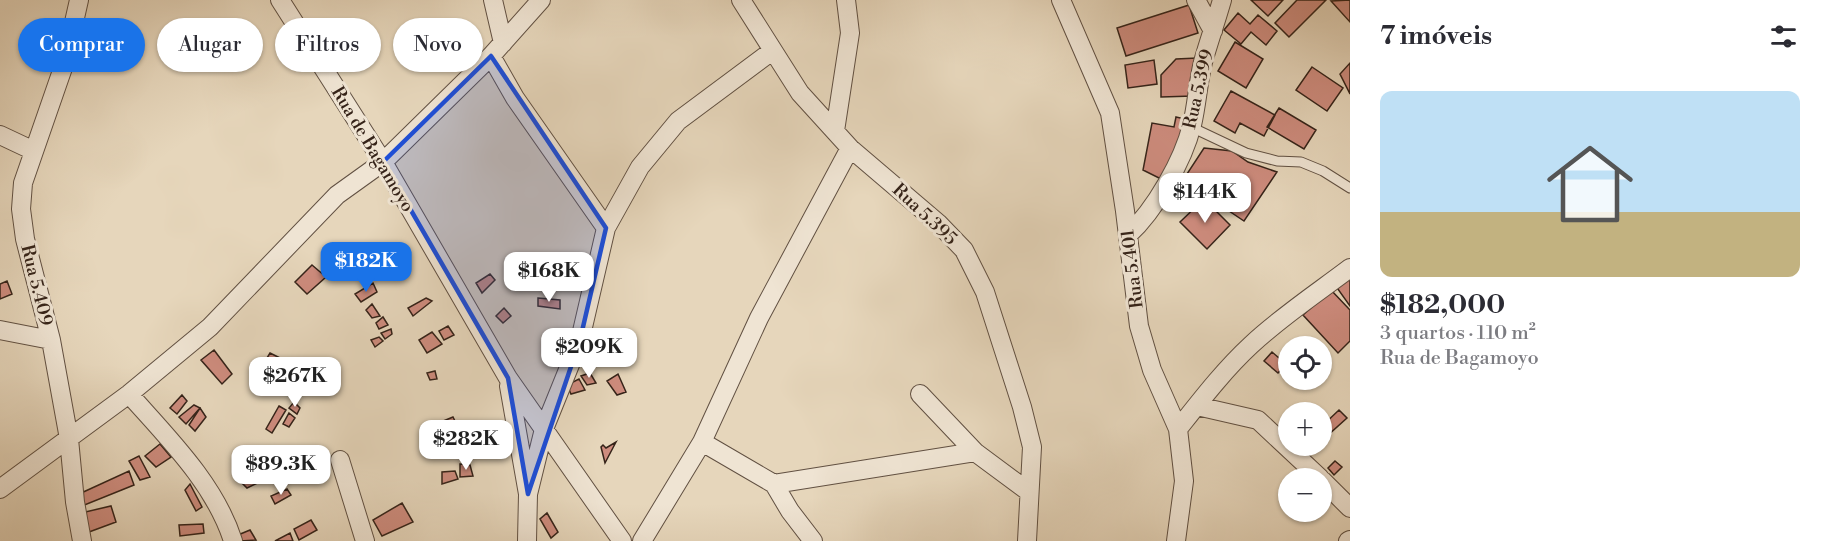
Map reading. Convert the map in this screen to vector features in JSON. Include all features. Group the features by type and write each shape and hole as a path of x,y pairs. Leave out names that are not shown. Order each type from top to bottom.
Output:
{"street":[{"name":"Rua 5.409","path":"79,0 65,62 23,183 21,209 25,239 51,340 69,439 75,502 82,541"},
{"name":"Rua de Bagamoyo","path":"280,0 383,162 508,378 622,541"},
{"path":"493,0 497,50 515,98 606,228"},
{"path":"0,489 129,394 210,327 337,195 383,162 497,50 541,0"},
{"name":"Rua 5.395","path":"741,0 800,93 850,148 938,223 964,250 985,292 1022,407 1032,447 1027,541"},
{"path":"835,131 850,33 846,0"},
{"name":"Rua 5.401","path":"1061,0 1110,113 1139,326 1152,370 1178,429 1184,481 1176,541"},
{"path":"1196,0 1213,31"},
{"name":"Rua 5.399","path":"1128,235 1140,225 1161,193 1177,162 1191,127 1203,62 1222,0"},
{"path":"526,541 528,494 544,429 580,340 606,228 640,167 678,121 772,51"},
{"path":"0,135 34,152"},
{"path":"642,541 702,442 759,318 850,148"},
{"path":"1178,429 1251,345 1350,268"},
{"path":"0,330 51,340"},
{"path":"508,378 528,494"},
{"path":"129,394 192,467 210,494 234,541"},
{"path":"921,394 975,452 1029,492"},
{"path":"1197,405 1264,423 1310,468"},
{"path":"702,442 774,484 790,511 813,541"},
{"path":"774,484 975,452"},
{"path":"340,460 365,541"},
{"path":"1332,490 1350,508"}],"lane":[{"path":"1191,127 1246,153 1277,161 1301,162 1323,171 1350,188"}],"highlighted area":[{"path":"491,56 606,228 580,340 528,494 508,378 383,162"}],"building":[{"path":"1251,0 1283,0 1268,16"},
{"path":"1297,0 1326,0 1289,37 1275,23"},
{"path":"1350,0 1350,22 1331,1"},
{"path":"1189,5 1198,33 1126,56 1117,28"},
{"path":"1238,13 1250,24 1258,15 1277,31 1266,45 1251,32 1241,44 1224,30"},
{"path":"1235,42 1263,59 1246,88 1218,71"},
{"path":"1197,58 1193,96 1161,97 1161,75 1176,59"},
{"path":"1154,60 1157,84 1128,88 1125,65"},
{"path":"1350,63 1350,94 1340,74"},
{"path":"1312,67 1343,88 1327,111 1296,90"},
{"path":"1231,91 1275,115 1264,136 1240,123 1235,133 1214,121"},
{"path":"1279,108 1316,130 1304,149 1267,127"},
{"path":"1176,117 1185,119 1182,140 1161,179 1143,170 1152,123 1174,127"},
{"path":"1204,148 1232,151 1248,162 1277,172 1244,221 1183,180"},
{"path":"1204,199 1230,225 1207,249 1180,222"},
{"path":"312,265 326,277 307,294 295,282"},
{"path":"490,274 495,280 482,293 476,283"},
{"path":"1350,274 1350,306 1335,285"},
{"path":"7,281 12,294 0,299 0,284"},
{"path":"373,283 377,292 361,302 355,294"},
{"path":"1331,290 1350,310 1350,341 1338,353 1332,346 1332,336 1322,336 1303,315"},
{"path":"426,298 432,301 413,316 408,308"},
{"path":"538,298 560,300 560,309 538,306"},
{"path":"372,304 380,316 372,318 366,310"},
{"path":"504,308 511,316 503,323 496,316"},
{"path":"383,317 388,325 379,329 376,323"},
{"path":"448,326 454,335 444,340 439,331"},
{"path":"391,329 392,334 385,339 381,333"},
{"path":"432,332 442,344 427,353 419,340"},
{"path":"379,337 383,341 375,347 371,340"},
{"path":"214,350 232,374 222,384 201,360"},
{"path":"1272,352 1278,357 1278,373 1264,361"},
{"path":"270,353 286,361 284,368 267,358"},
{"path":"263,361 286,371 281,380 261,367"},
{"path":"435,371 437,379 430,380 427,373"},
{"path":"292,373 302,379 299,389 285,381"},
{"path":"590,373 596,383 587,385 581,376"},
{"path":"618,374 626,392 617,395 607,381"},
{"path":"306,379 314,389 313,394 302,390"},
{"path":"579,379 585,390 571,394 567,385"},
{"path":"182,395 187,401 177,414 170,408"},
{"path":"294,402 300,408 297,414 289,408"},
{"path":"194,405 200,408 186,424 179,417"},
{"path":"279,406 286,410 272,433 266,429"},
{"path":"200,408 206,417 195,431 189,425"},
{"path":"1339,410 1347,418 1332,431 1332,417"},
{"path":"289,413 295,418 289,427 283,424"},
{"path":"453,417 462,435 450,440 441,422"},
{"path":"616,442 605,463 601,447 603,445 606,448"},
{"path":"160,444 171,457 156,467 145,456"},
{"path":"139,456 150,477 140,480 129,461"},
{"path":"1335,461 1342,467 1334,475 1332,468 1328,468"},
{"path":"460,464 470,465 473,476 460,477"},
{"path":"260,468 266,479 247,488 241,482"},
{"path":"129,471 134,485 82,506 79,494"},
{"path":"455,471 458,479 442,484 442,472"},
{"path":"190,484 202,507 196,511 185,490"},
{"path":"287,489 291,495 275,504 271,496"},
{"path":"402,503 413,522 382,536 373,520"},
{"path":"111,506 116,522 89,532 81,513"},
{"path":"547,513 558,532 551,538 540,519"},
{"path":"311,520 317,530 299,540 294,529"},
{"path":"203,524 204,533 180,536 179,525"},
{"path":"250,530 256,540 240,541 238,535"},
{"path":"290,533 293,541 275,541"}]}
